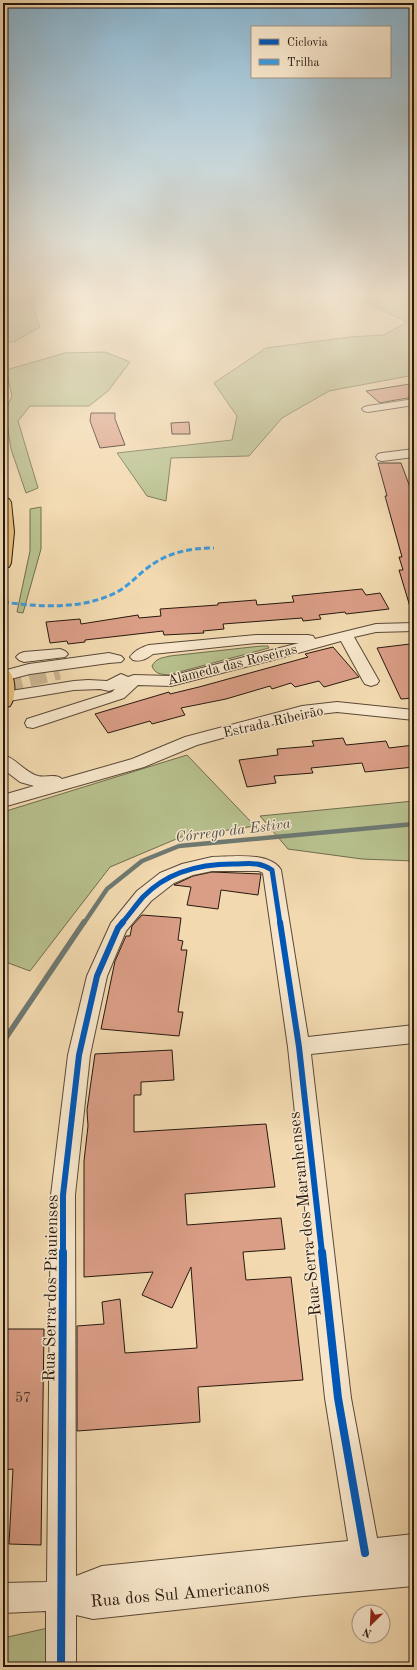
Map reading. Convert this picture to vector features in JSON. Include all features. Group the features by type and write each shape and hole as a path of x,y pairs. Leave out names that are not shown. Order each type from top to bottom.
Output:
{"highway":[{"path":"3,502 6,514 6,534 3,563"},
{"path":"3,676 3,702"}],"street":[{"path":"368,409 414,402"},
{"path":"382,457 414,454"},
{"name":"Alameda das Roseiras","path":"3,702 59,698 122,682 170,681 264,658 345,635 392,627 414,620"},
{"name":"Alameda das Roseiras","path":"392,627 414,627"},
{"path":"345,635 371,681"},
{"name":"Alameda das Roseiras","path":"138,657 149,650 249,640 329,639"},
{"path":"24,657 89,652 116,659"},
{"path":"131,656 138,657 148,662 151,669 145,676 122,682 112,673 112,666 119,659 131,656"},
{"path":"3,676 29,669 109,658 116,659"},
{"path":"59,671 106,663 116,659"},
{"path":"33,723 118,695 122,682"},
{"name":"Estrada Ribeirão","path":"3,801 138,763 191,741 310,710 337,707 414,715"},
{"name":"Estrada Ribeirão","path":"3,760 22,777 42,782 50,782 138,763"},
{"name":"Rua Serra dos Piauienses","path":"61,1667 63,1195 79,1055 97,976 118,928 144,896 167,878 188,868 212,864 262,864 270,868 272,872"},
{"name":"Rua Serra dos Maranhenses","path":"272,872 299,1047 338,1398 365,1553"},
{"path":"299,1047 414,1034"},
{"name":"Rua dos Sul Americanos","path":"62,1596 102,1581 414,1549"},
{"name":"Rua dos Sul Americanos","path":"62,1596 93,1604 304,1581 414,1571"},
{"path":"3,1598 62,1596"}],"green space":[{"path":"6,370 124,370 108,391 89,406 30,406 18,421 38,488 26,493 11,449 5,411 12,396"},
{"path":"233,370 414,370 414,375 329,391 282,418 249,456 171,458 166,501 147,496 117,453 232,440 237,416 214,383"},
{"path":"41,507 41,549 23,613 17,612 30,551 30,509"},
{"path":"268,646 269,648 168,675 156,672 152,666 157,660 170,656"},
{"path":"187,755 255,826 181,837 110,867 30,971 3,961 3,812"},
{"path":"414,801 414,861 362,859 288,849 260,816"},
{"path":"48,1628 46,1667 3,1667 3,1638"}],"building":[{"path":"410,384 414,387 414,397 380,403 366,391"},
{"path":"91,413 115,413 115,419 125,445 100,448 90,421"},
{"path":"189,422 190,434 172,434 171,423"},
{"path":"378,463 401,463 414,498 414,610 411,610 399,570 403,570 399,557 402,557 385,496 387,496"},
{"path":"362,589 366,595 380,593 389,609 346,614 345,612 319,615 321,619 303,621 302,618 223,624 224,629 203,631 204,633 164,635 163,631 85,640 85,642 68,644 67,641 50,643 46,622 80,619 81,624 138,615 139,618 161,616 160,609 218,605 218,603 256,600 257,605 294,602 292,596"},
{"path":"410,644 414,650 414,698 401,699 377,648"},
{"path":"333,647 359,677 324,687 319,681 295,687 291,683 272,689 270,686 226,699 181,708 185,715 152,724 150,721 108,733 95,714 169,692 170,694 199,687 308,657 305,654"},
{"path":"343,738 346,745 386,741 389,748 414,745 414,767 365,772 362,763 311,768 313,773 274,776 276,783 247,787 239,760 278,755 277,749 314,746 312,741"},
{"path":"212,872 261,874 258,895 221,890 218,909 187,905 191,887 174,885 193,876"},
{"path":"142,915 181,918 178,940 183,941 181,950 187,950 178,1012 183,1012 179,1036 101,1029 115,961 126,936 130,936 132,926"},
{"path":"172,1050 174,1080 141,1082 141,1095 134,1095 134,1132 266,1124 275,1187 185,1194 187,1225 281,1218 285,1249 243,1252 246,1280 291,1277 303,1380 198,1387 200,1422 77,1431 77,1326 104,1324 102,1302 120,1299 125,1353 197,1348 191,1267 172,1308 142,1295 153,1272 84,1277 84,1161 88,1126 87,1110 95,1054"},
{"path":"3,1329 44,1329 41,1545 9,1544 13,1469 3,1470"}],"waterway":[{"name":"Córrego da Estiva","path":"84,923 107,889 142,861 179,846 414,824"},
{"name":"Córrego da Estiva","path":"3,1042 84,922"}],"tunnel":[{"path":"5,684 59,671"}],"marked path":[{"path":"3,602 46,606 76,604 105,598 117,592 154,563 170,554 186,550 214,548"}],"cycle path":[{"path":"61,1667 63,1195 79,1055 97,976 118,928 144,896 167,878 189,869 212,864 262,864 272,870 299,1047 338,1398 365,1553"}]}
